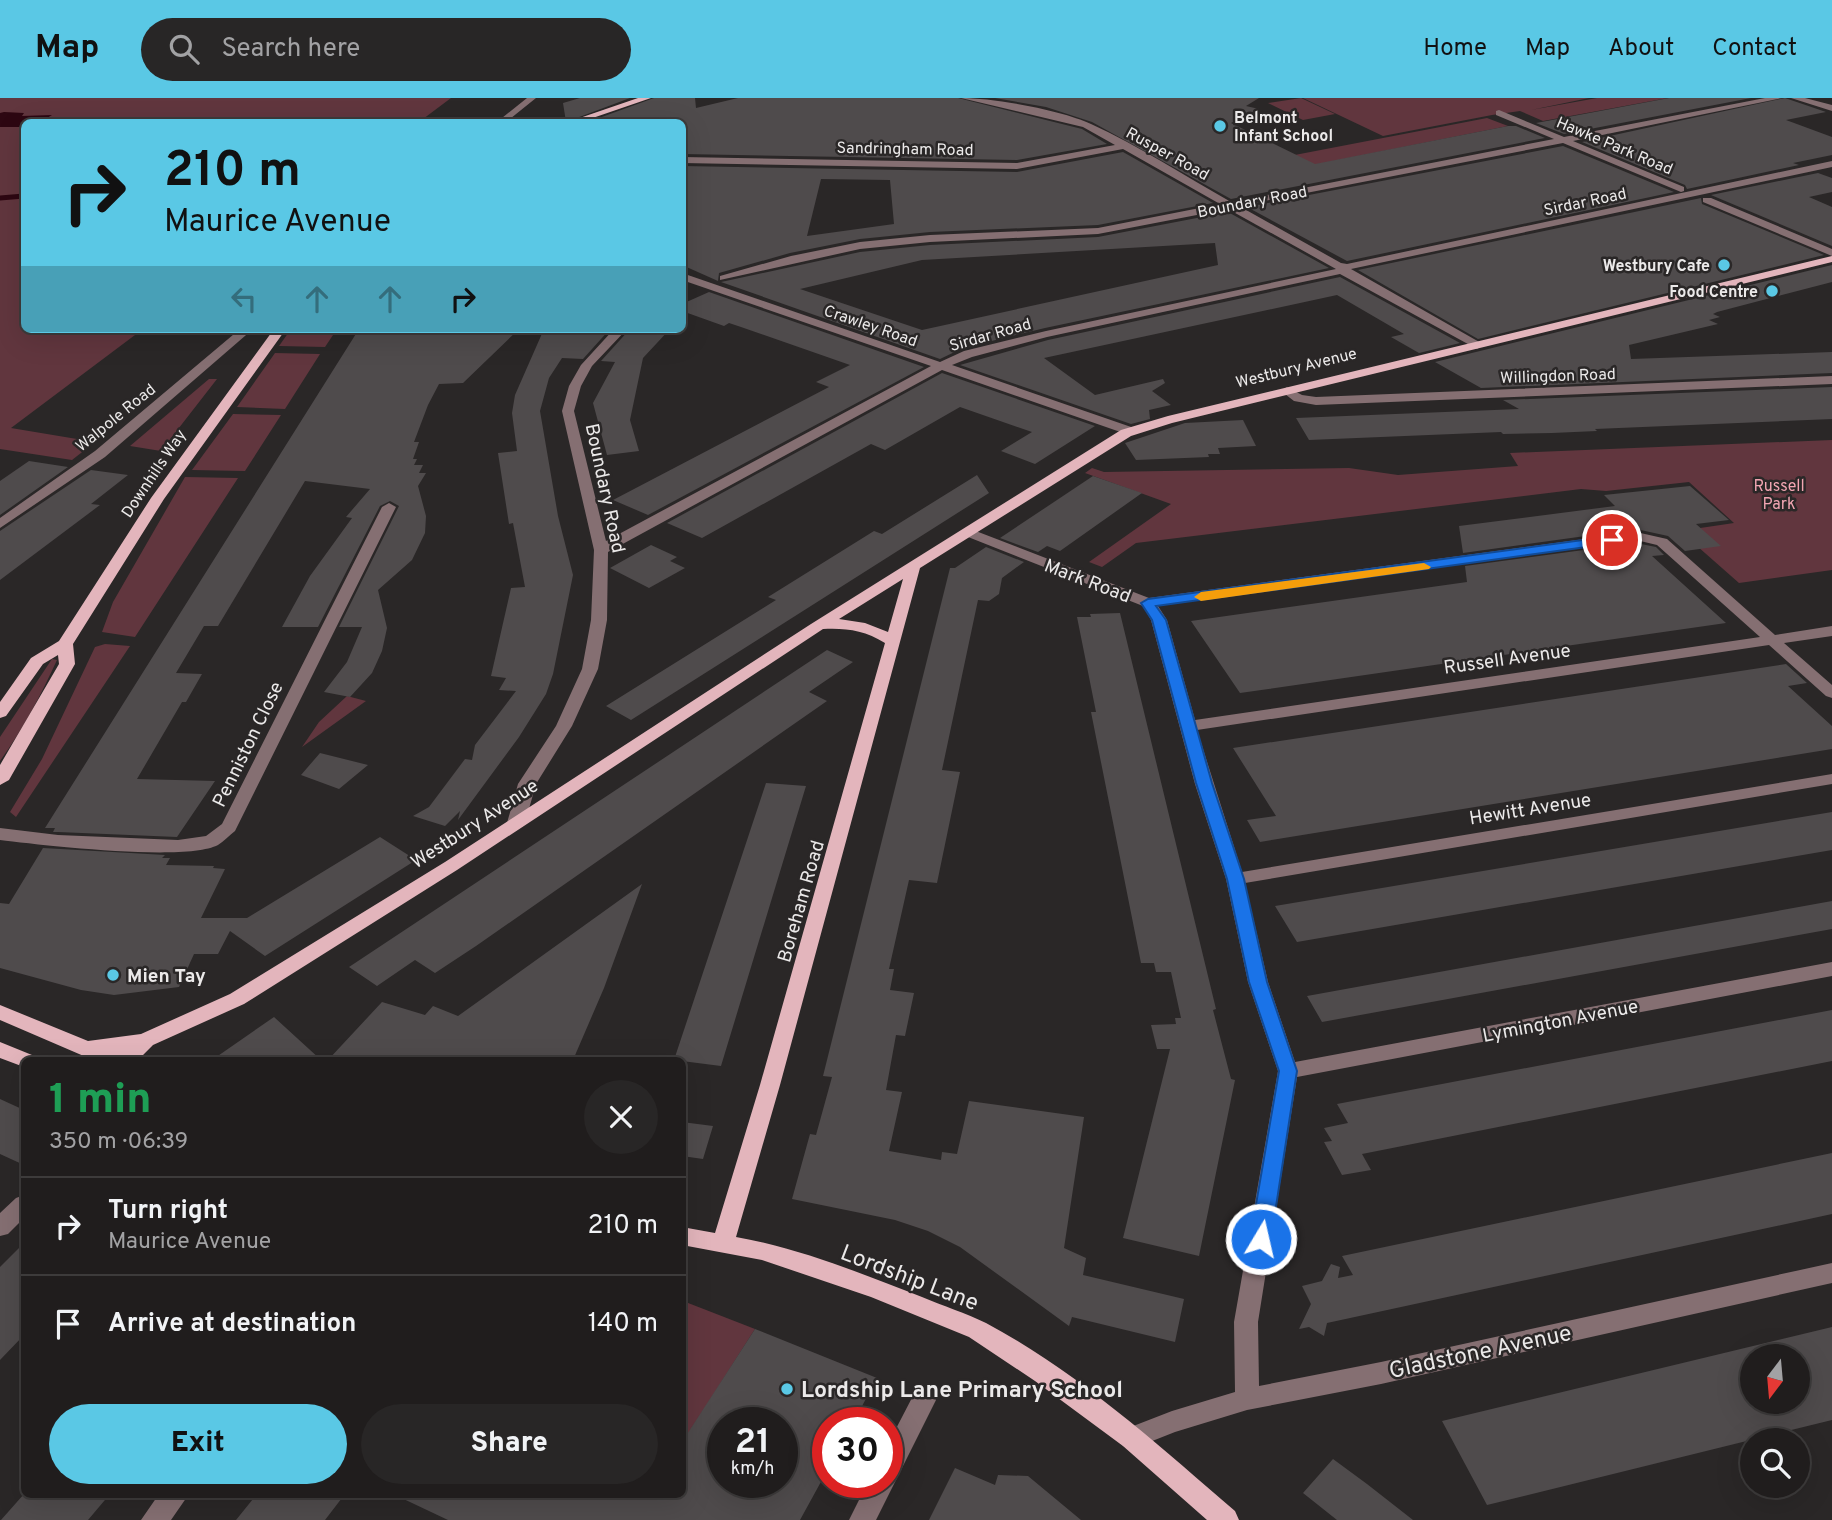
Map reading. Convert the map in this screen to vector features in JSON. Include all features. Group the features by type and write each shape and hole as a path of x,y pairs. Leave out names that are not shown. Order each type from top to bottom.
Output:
{"main road":[{"path":"582,119 647,98"},
{"name":"Westbury Avenue","path":"87,1049 115,1047 146,1040 237,999 516,823 816,626 913,568 1104,444 1129,431 1832,258"},
{"name":"Downhills Way","path":"0,713 37,661 65,644 158,498 277,333"},
{"name":"Boreham Road","path":"723,1243 913,568"},
{"name":"Westbury Avenue","path":"816,626 845,623 864,626 894,642"},
{"name":"Downhills Way","path":"0,780 67,664 65,644"},
{"path":"0,1012 105,1057"},
{"name":"Westbury Avenue","path":"129,1057 146,1040"},
{"path":"0,1050 21,1059"},
{"name":"Lordship Lane","path":"686,1237 761,1251 948,1316 977,1330 1033,1366 1132,1438 1226,1520"}],"street":[{"path":"506,119 532,98"},
{"name":"Rusper Road","path":"965,98 1018,107 1086,125 1477,345"},
{"name":"Boundary Road","path":"724,278 779,261 904,240 969,236 1051,236 1098,231 1779,98"},
{"path":"1795,98 1832,108"},
{"name":"Hawke Park Road","path":"1499,113 1681,189"},
{"name":"Sandringham Road","path":"686,160 1017,166 1125,146"},
{"name":"Sirdar Road","path":"601,550 940,366 968,354 1046,334 1832,164"},
{"path":"1707,200 1832,253"},
{"name":"Crawley Road","path":"686,277 1129,431"},
{"path":"689,291 704,284"},
{"name":"Walpole Road","path":"0,524 100,454 242,333"},
{"name":"Boundary Road","path":"516,823 527,784 564,726 590,669 599,620 601,550 568,411 571,393 581,370 598,348 616,333"},
{"path":"206,363 222,364"},
{"name":"Willingdon Road","path":"1287,391 1298,398 1316,401 1832,380"},
{"name":"Penniston Close","path":"0,834 58,841 178,846 200,845 221,835 229,827 389,508"},
{"name":"Mark Road","path":"968,532 1148,603 1159,620 1235,879 1258,982 1288,1071 1246,1322 1247,1399"},
{"path":"1148,603 1636,536 1662,542 1832,693"},
{"name":"Russell Avenue","path":"1188,726 1832,631"},
{"name":"Hewitt Avenue","path":"1235,879 1832,779"},
{"name":"Lymington Avenue","path":"1288,1071 1832,969"},
{"path":"0,1227 21,1207"},
{"name":"Gladstone Avenue","path":"1132,1438 1172,1422 1247,1399 1381,1373 1832,1273"},
{"path":"903,1441 924,1400"},
{"path":"154,1520 173,1498"},
{"path":"862,1520 874,1498"}],"green space":[{"path":"0,98 451,98 423,119 21,119 21,333 138,333 11,428 95,442 72,460 0,449"},
{"path":"1301,98 1335,114 1303,120 1268,103"},
{"path":"1303,98 1589,98 1531,110 1597,98 1668,98 1543,121 1520,111 1383,136"},
{"path":"1487,118 1508,126 1214,185 1263,161"},
{"path":"288,333 334,333 325,347 279,346"},
{"path":"275,353 320,354 285,409 237,407"},
{"path":"209,379 217,379 161,451 130,446"},
{"path":"233,414 281,415 245,471 192,470"},
{"name":"Russell Park","path":"1832,440 1832,570 1739,583 1680,531 1734,523 1689,482 1606,491 1581,489 1136,543 1102,567 1089,562 1171,504 1085,473 1092,468 1104,472 1349,468 1398,475 1518,466 1510,453"},
{"path":"185,477 238,478 135,637 102,632 113,602"},
{"path":"105,644 130,646 16,817 10,812 42,759 95,647"},
{"path":"52,659 57,660 45,686 0,761 0,737"},
{"path":"347,696 366,701 302,747 319,722"},
{"path":"686,1302 755,1329 686,1437"}],"shaded area":[{"path":"0,113 24,113 22,116 52,115 47,118 55,119 21,119 21,127 0,127"}],"building":[{"path":"580,98 630,98 574,119 566,119 563,103"},
{"path":"654,98 695,98 696,108 738,98 958,98 1082,129 1107,144 1017,160 686,154 686,119 596,119"},
{"path":"995,98 1259,98 1246,106 1259,109 1231,123 1315,164 1508,126 1516,126 1545,138 1231,199 1092,122 1046,107"},
{"path":"1669,98 1751,98 1564,134 1536,123"},
{"path":"1785,98 1826,112 1786,120 1832,137 1832,155 1793,163 1799,165 1687,189 1685,185 1582,142"},
{"path":"1563,146 1674,192 1347,261 1247,207"},
{"path":"1123,152 1213,203 1098,225 930,232 860,239 790,253 719,273 718,281 686,267 686,166 1017,172","holes":["821,179 890,180 894,224 807,236"]},
{"path":"1818,173 1832,178 1832,192 1809,197 1832,207 1832,246 1711,195"},
{"path":"1701,198 1702,204 1824,255 1478,339 1358,270"},
{"path":"1228,212 1329,268 1045,328 963,348 940,359 721,282 860,252 930,245 1098,237","holes":["1215,243 1218,265 922,330 800,289 922,260"]},
{"path":"1832,265 1832,282 1717,312 1713,314 1720,317 1709,320 1718,324 1629,345 1631,359 1832,352 1832,373 1481,388 1435,362"},
{"path":"1340,277 1460,343 1419,353 1391,337 1404,334 1337,295 1044,358 1095,395 1163,379 1165,383 1152,391 1171,405 1149,410 1150,419 1131,424 960,365 1048,340"},
{"path":"709,292 924,367 648,515 613,500 829,387 816,382 850,365 729,323 724,326 686,312 686,302"},
{"path":"356,333 515,333 463,383 439,384 428,405 414,442 419,442 413,459 417,459 414,465 423,465 419,473 426,473 418,486 426,516 425,533 412,560 378,590 387,628 382,651 372,673 350,697 324,692 347,662 362,627 339,627 399,506 390,501 380,506 318,627 282,627 310,576 352,518 346,517 370,489 305,481 218,626 204,626 176,673 202,674 186,702 182,702 137,779 215,781 177,837 53,832 55,828 45,828"},
{"path":"542,333 606,333 583,359 562,358 549,378 540,411 558,516 573,575 553,674 546,694 519,737 458,820 460,811 445,826 413,816 429,807 465,759 472,760 475,745 516,691 499,690 506,678 491,676 511,588 525,587 513,523 509,524 498,453 517,451 512,413 515,395"},
{"path":"626,333 666,333 643,358 630,420 639,451 607,455 593,403 615,362 601,361"},
{"path":"942,373 1095,426 1035,464 1001,451 1032,432 960,407 885,450 871,444 702,538 667,523"},
{"path":"1832,387 1832,419 1552,433 1501,432 1309,440 1296,418 1519,409 1503,400"},
{"path":"1243,420 1256,446 1218,448 1220,454 1208,454 1209,457 1136,460 1125,443 1185,423"},
{"path":"29,461 68,467 0,515 0,481"},
{"path":"91,470 128,475 91,504 100,505 0,580 0,531"},
{"path":"977,475 989,493 631,720 606,706 776,600 768,597 874,531 882,534"},
{"path":"1093,476 1142,493 1060,551 1047,546 1038,552 1000,538"},
{"path":"1690,486 1729,520 1696,524 1721,546 1685,551 1668,536 1636,529 1463,553 1459,526 1615,506 1604,495"},
{"path":"1636,543 1656,547 1664,555 1652,556 1726,623 1240,693 1191,621 1467,582 1465,566"},
{"path":"651,545 677,557 670,561 685,568 649,588 610,568"},
{"path":"986,547 1024,562 1002,578 999,594 989,601 978,600 942,770 960,772 937,883 909,880 889,969 894,969 890,990 914,993 905,1036 896,1035 886,1090 902,1092 889,1151 941,1160 942,1152 957,1154 969,1101 1084,1117 1064,1248 1086,1258 1083,1275 1184,1299 1175,1342 1072,1317 1069,1326 960,1247 928,1231 895,1220 792,1199 810,1134 816,1135 832,1077 823,1076 950,568 955,568"},
{"path":"1120,613 1216,1009 1213,1010 1231,1079 1235,1080 1199,1256 1123,1238 1170,1049 1157,1049 1151,1025 1176,1024 1175,1018 1181,1018 1171,972 1156,972 1154,963 1141,963 1091,712 1096,712 1077,617"},
{"path":"827,650 853,662 809,692 827,701 476,946 435,973 415,960 377,986 349,967"},
{"path":"1786,664 1807,683 1788,686 1832,726 1832,749 1260,842 1247,820 1276,816 1233,748"},
{"path":"320,753 368,765 339,789 301,775"},
{"path":"766,783 806,786 721,1066 686,1062 686,1057 675,1057"},
{"path":"1832,812 1832,850 1297,942 1275,906"},
{"path":"380,837 416,860 265,956 230,931 218,954 194,954 179,987 114,995 81,990 0,968 0,903 9,904 43,848 165,855 162,858 170,858 166,865 214,866 213,868 225,869 201,918 247,918"},
{"path":"642,884 604,988 574,1057 331,1057 382,1002 425,1015 433,1006 458,1016"},
{"path":"1832,901 1832,929 1322,1022 1307,996"},
{"path":"1832,1010 1832,1061 1362,1154 1371,1170 1342,1175 1324,1142 1332,1141 1324,1128 1348,1123 1337,1104"},
{"path":"274,1017 318,1057 216,1057"},
{"path":"0,1099 21,1109 21,1164 0,1154"},
{"path":"686,1123 713,1126 703,1159 686,1157"},
{"path":"1832,1153 1832,1214 1327,1323 1324,1336 1309,1327 1299,1329 1311,1304 1302,1286 1322,1281 1331,1264 1340,1267 1338,1278 1353,1275 1342,1256"},
{"path":"21,1246 21,1338 0,1360 0,1267"},
{"path":"1832,1327 1832,1420 1800,1428 1740,1428 1740,1443 1487,1505 1442,1421 1740,1349 1740,1414 1810,1414 1810,1344 1761,1344"},
{"path":"755,1329 877,1378 862,1407 812,1407 812,1498 800,1520 448,1520 401,1498 686,1498 686,1436"},
{"path":"1333,1459 1413,1520 1337,1520 1303,1493"},
{"path":"955,1468 995,1485 998,1475 1028,1476 1081,1520 929,1520"},
{"path":"21,1497 107,1498 88,1520 1,1520"},
{"path":"254,1498 342,1498 325,1520 236,1520"}],"waterway":[{"path":"0,198 21,196"}],"slow traffic":[{"path":"1201,597 1424,567"}],"place":[{"name":"Belmont Infant School","path":"1220,126"},
{"name":"Westbury Cafe","path":"1724,265"},
{"name":"Food Centre","path":"1772,291"},
{"name":"Mien Tay","path":"113,975"},
{"name":"Lordship Lane Primary School","path":"787,1389"}],"route":[{"path":"1261,1239 1288,1071 1258,982 1235,879 1204,783 1159,620 1148,603 1612,540"}]}
